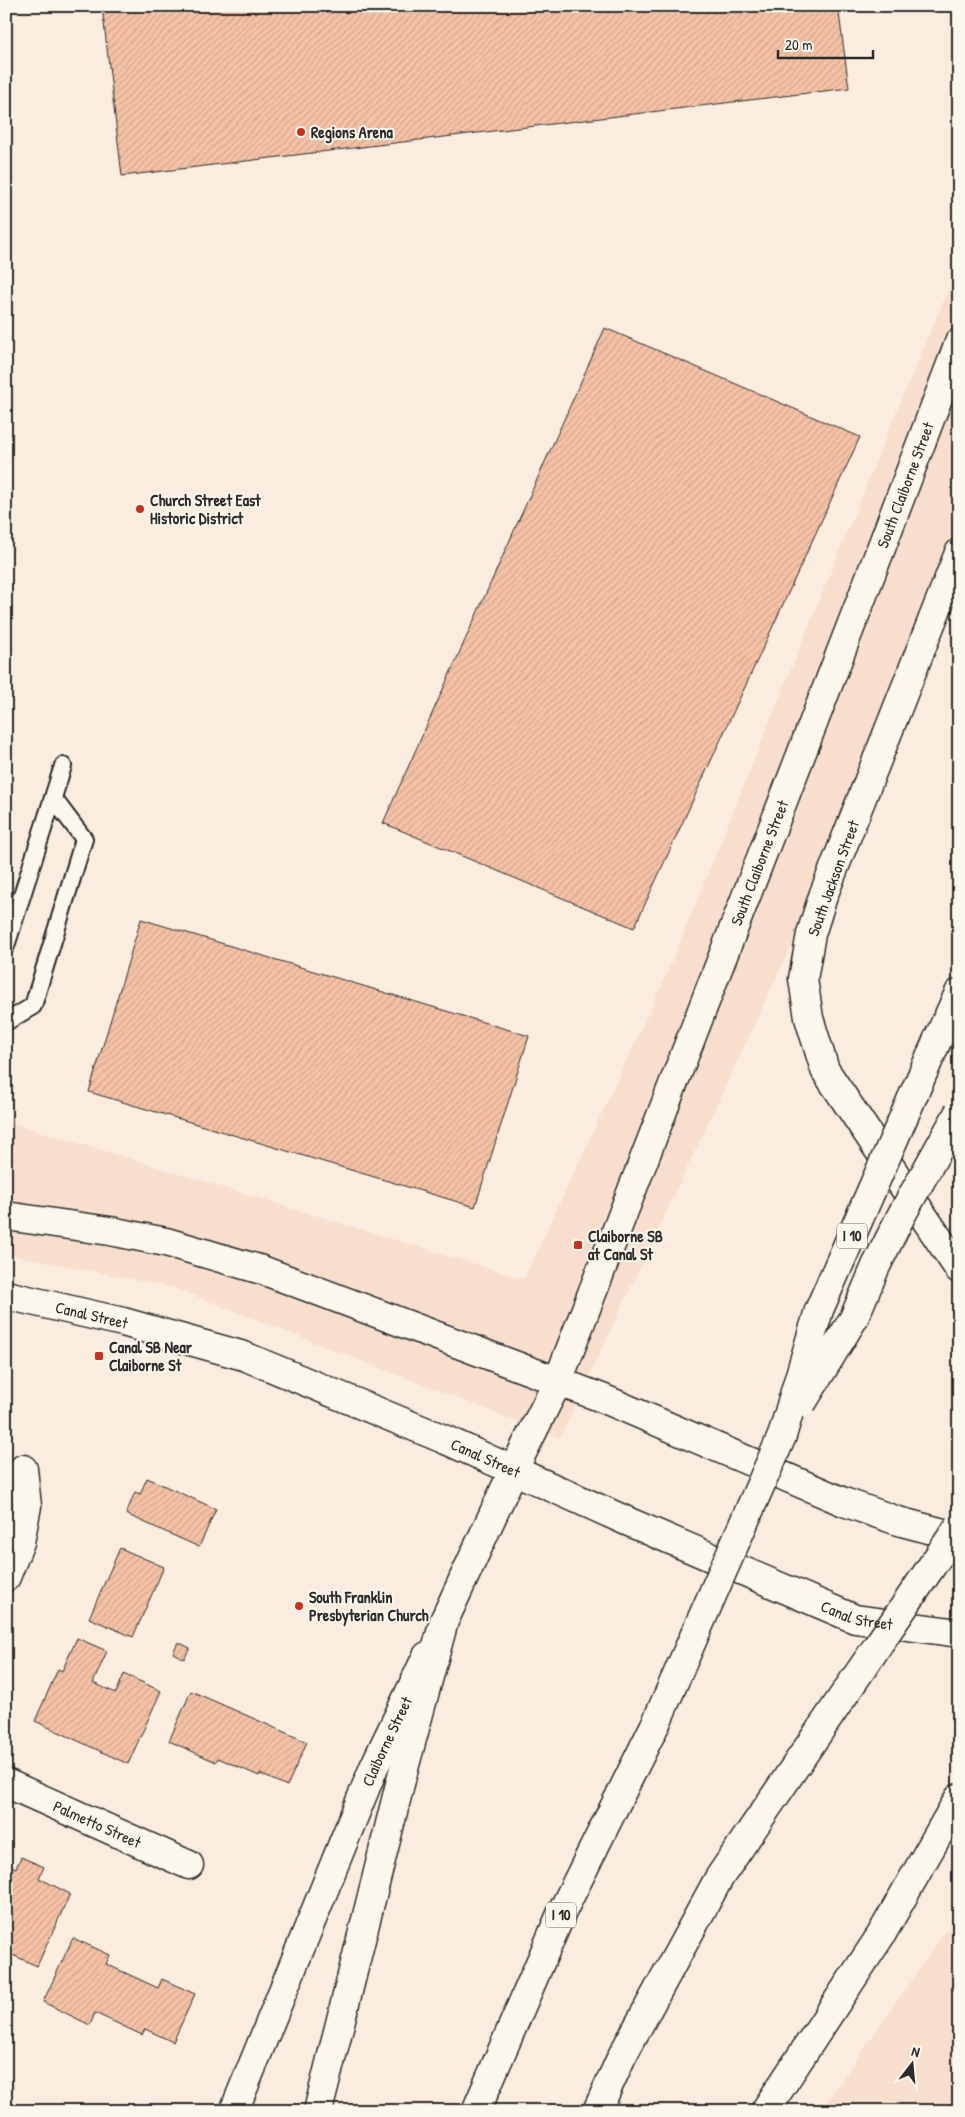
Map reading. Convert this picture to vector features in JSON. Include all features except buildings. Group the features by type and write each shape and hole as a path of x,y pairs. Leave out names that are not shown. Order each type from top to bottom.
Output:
{"main road":[{"name":"South Claiborne Street","path":"558,1381 959,343"},
{"name":"South Jackson Street","path":"959,553 823,896 811,934 804,979 809,1018 825,1070 959,1269"},
{"name":"I 10","path":"476,2111 562,1912 656,1723 782,1436 819,1310 959,993"},
{"path":"782,1436 854,1318 876,1266 901,1216 959,1112"},
{"path":"6,1216 110,1231 166,1242 262,1270 602,1398 844,1502 959,1537"},
{"name":"Canal Street","path":"6,1295 123,1322 244,1356 514,1469 629,1522 855,1619 959,1633"},
{"name":"Claiborne Street","path":"234,2111 374,1767 514,1469 558,1381"},
{"path":"6,1577 20,1542 28,1506 23,1469"},
{"path":"597,2111 622,2056 719,1878 785,1784 959,1526"},
{"path":"876,1648 959,1562"},
{"path":"318,2111 402,1776 444,1621"},
{"name":"Palmetto Street","path":"6,1783 189,1865"},
{"path":"765,2111 881,1935 959,1798"}],"lane":[{"path":"6,946 63,766"},
{"path":"6,1022 33,1006 84,839 53,798"}],"shaded area":[{"path":"959,264 959,589 560,1438 175,1288 6,1254 6,1121 524,1279 666,976 890,427"},
{"path":"959,1912 959,2111 820,2111"}],"place":[{"name":"Regions Arena","path":"301,132"},
{"name":"Church Street East Historic District","path":"140,509"},
{"name":"Claiborne SB at Canal St","path":"578,1245"},
{"name":"Canal SB Near Claiborne St","path":"99,1356"},
{"name":"South Franklin Presbyterian Church","path":"299,1606"}]}
